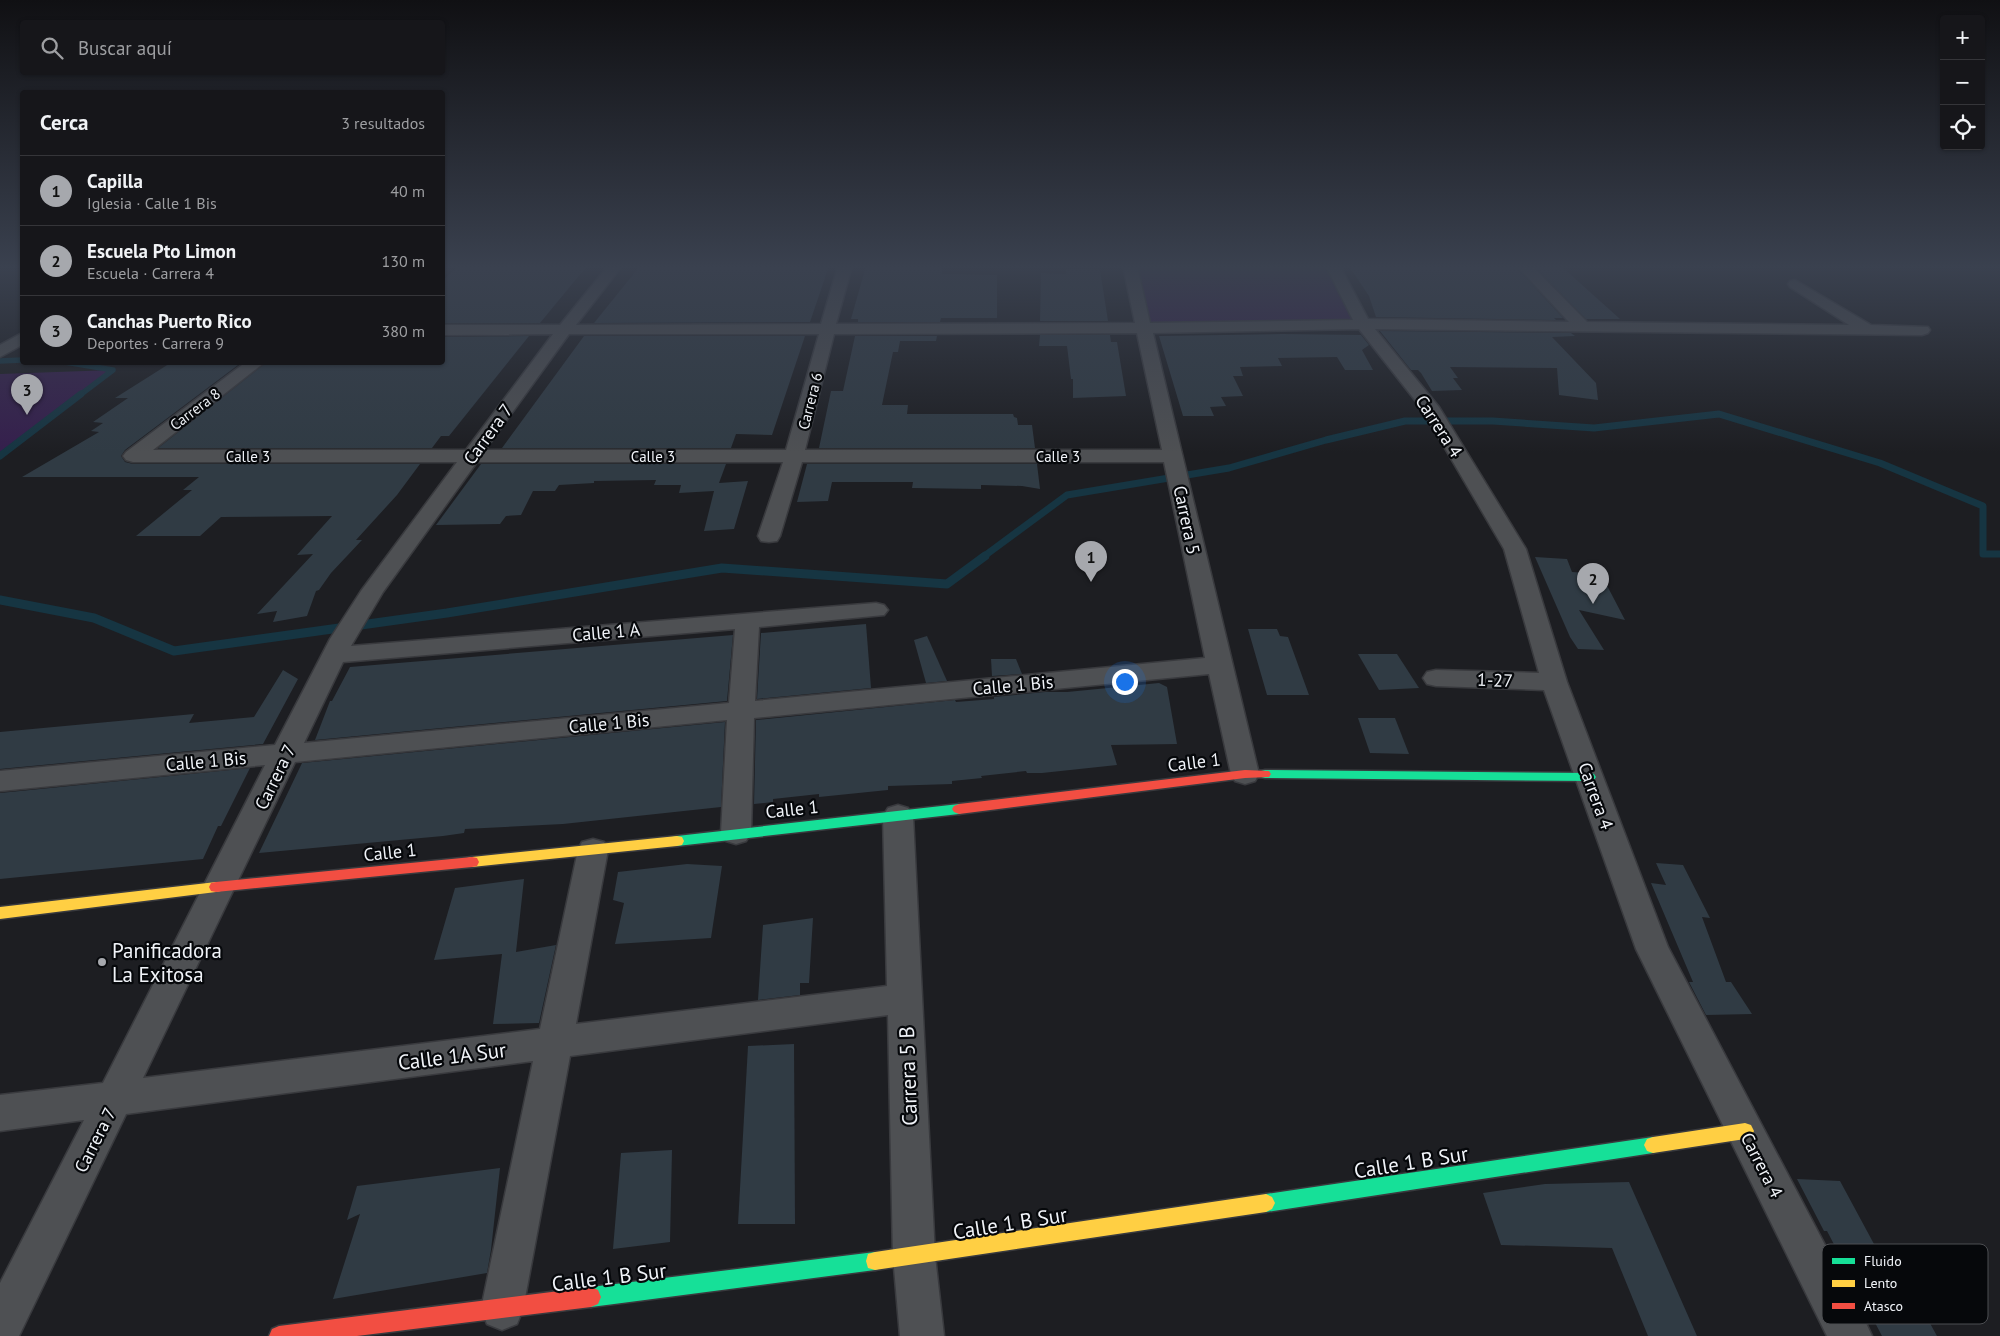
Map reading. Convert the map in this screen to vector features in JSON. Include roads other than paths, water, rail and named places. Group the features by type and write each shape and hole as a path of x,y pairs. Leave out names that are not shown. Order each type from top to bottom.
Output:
{"street":[{"path":"445,330 737,328"},
{"name":"Carrera 6","path":"769,536 796,456 829,328"},
{"name":"Carrera 5","path":"1144,328 1245,774"},
{"name":"Carrera 4","path":"1367,328 1430,407 1515,549 1554,682 1652,949 1822,1281"},
{"path":"1750,328 1922,330"},
{"name":"Carrera 7","path":"0,1328 338,647 372,591 565,329"},
{"path":"0,352 20,339"},
{"name":"Carrera 8","path":"133,456 253,365"},
{"name":"Calle 3","path":"133,456 796,456 1174,461"},
{"name":"Calle 1 A","path":"338,647 748,621 876,610"},
{"path":"736,833 741,710 748,621"},
{"name":"Calle 1 Bis","path":"0,781 1219,665"},
{"name":"1-27","path":"1436,678 1554,682"},
{"name":"Calle 1","path":"0,913 220,887 593,850 898,816 1245,774 1590,778"},
{"name":"Carrera 5 B","path":"898,816 914,1256 922,1336"},
{"path":"502,1310 593,850"},
{"name":"Calle 1A Sur","path":"0,1113 905,998"},
{"name":"Calle 1 B Sur","path":"279,1336 502,1310 914,1256 1745,1130"},
{"name":"Carrera 4","path":"1844,1324 1850,1336"}],"waterway":[{"path":"0,361 20,360"},
{"path":"80,395 113,370 83,365"},
{"path":"0,456 81,394"},
{"path":"983,557 1067,495 1229,468 1326,440 1405,421 1493,421 1594,428 1719,414 1880,463 1983,506 1983,554 2000,554"},
{"path":"0,600 94,618 174,651 447,613 722,568 947,584 985,556"}],"place":[{"name":"Canchas Puerto Rico","path":"27,415"},
{"name":"Capilla","path":"1091,582"},
{"name":"Escuela Pto Limon","path":"1593,604"},
{"name":"Panificadora La Exitosa","path":"102,962"}]}
